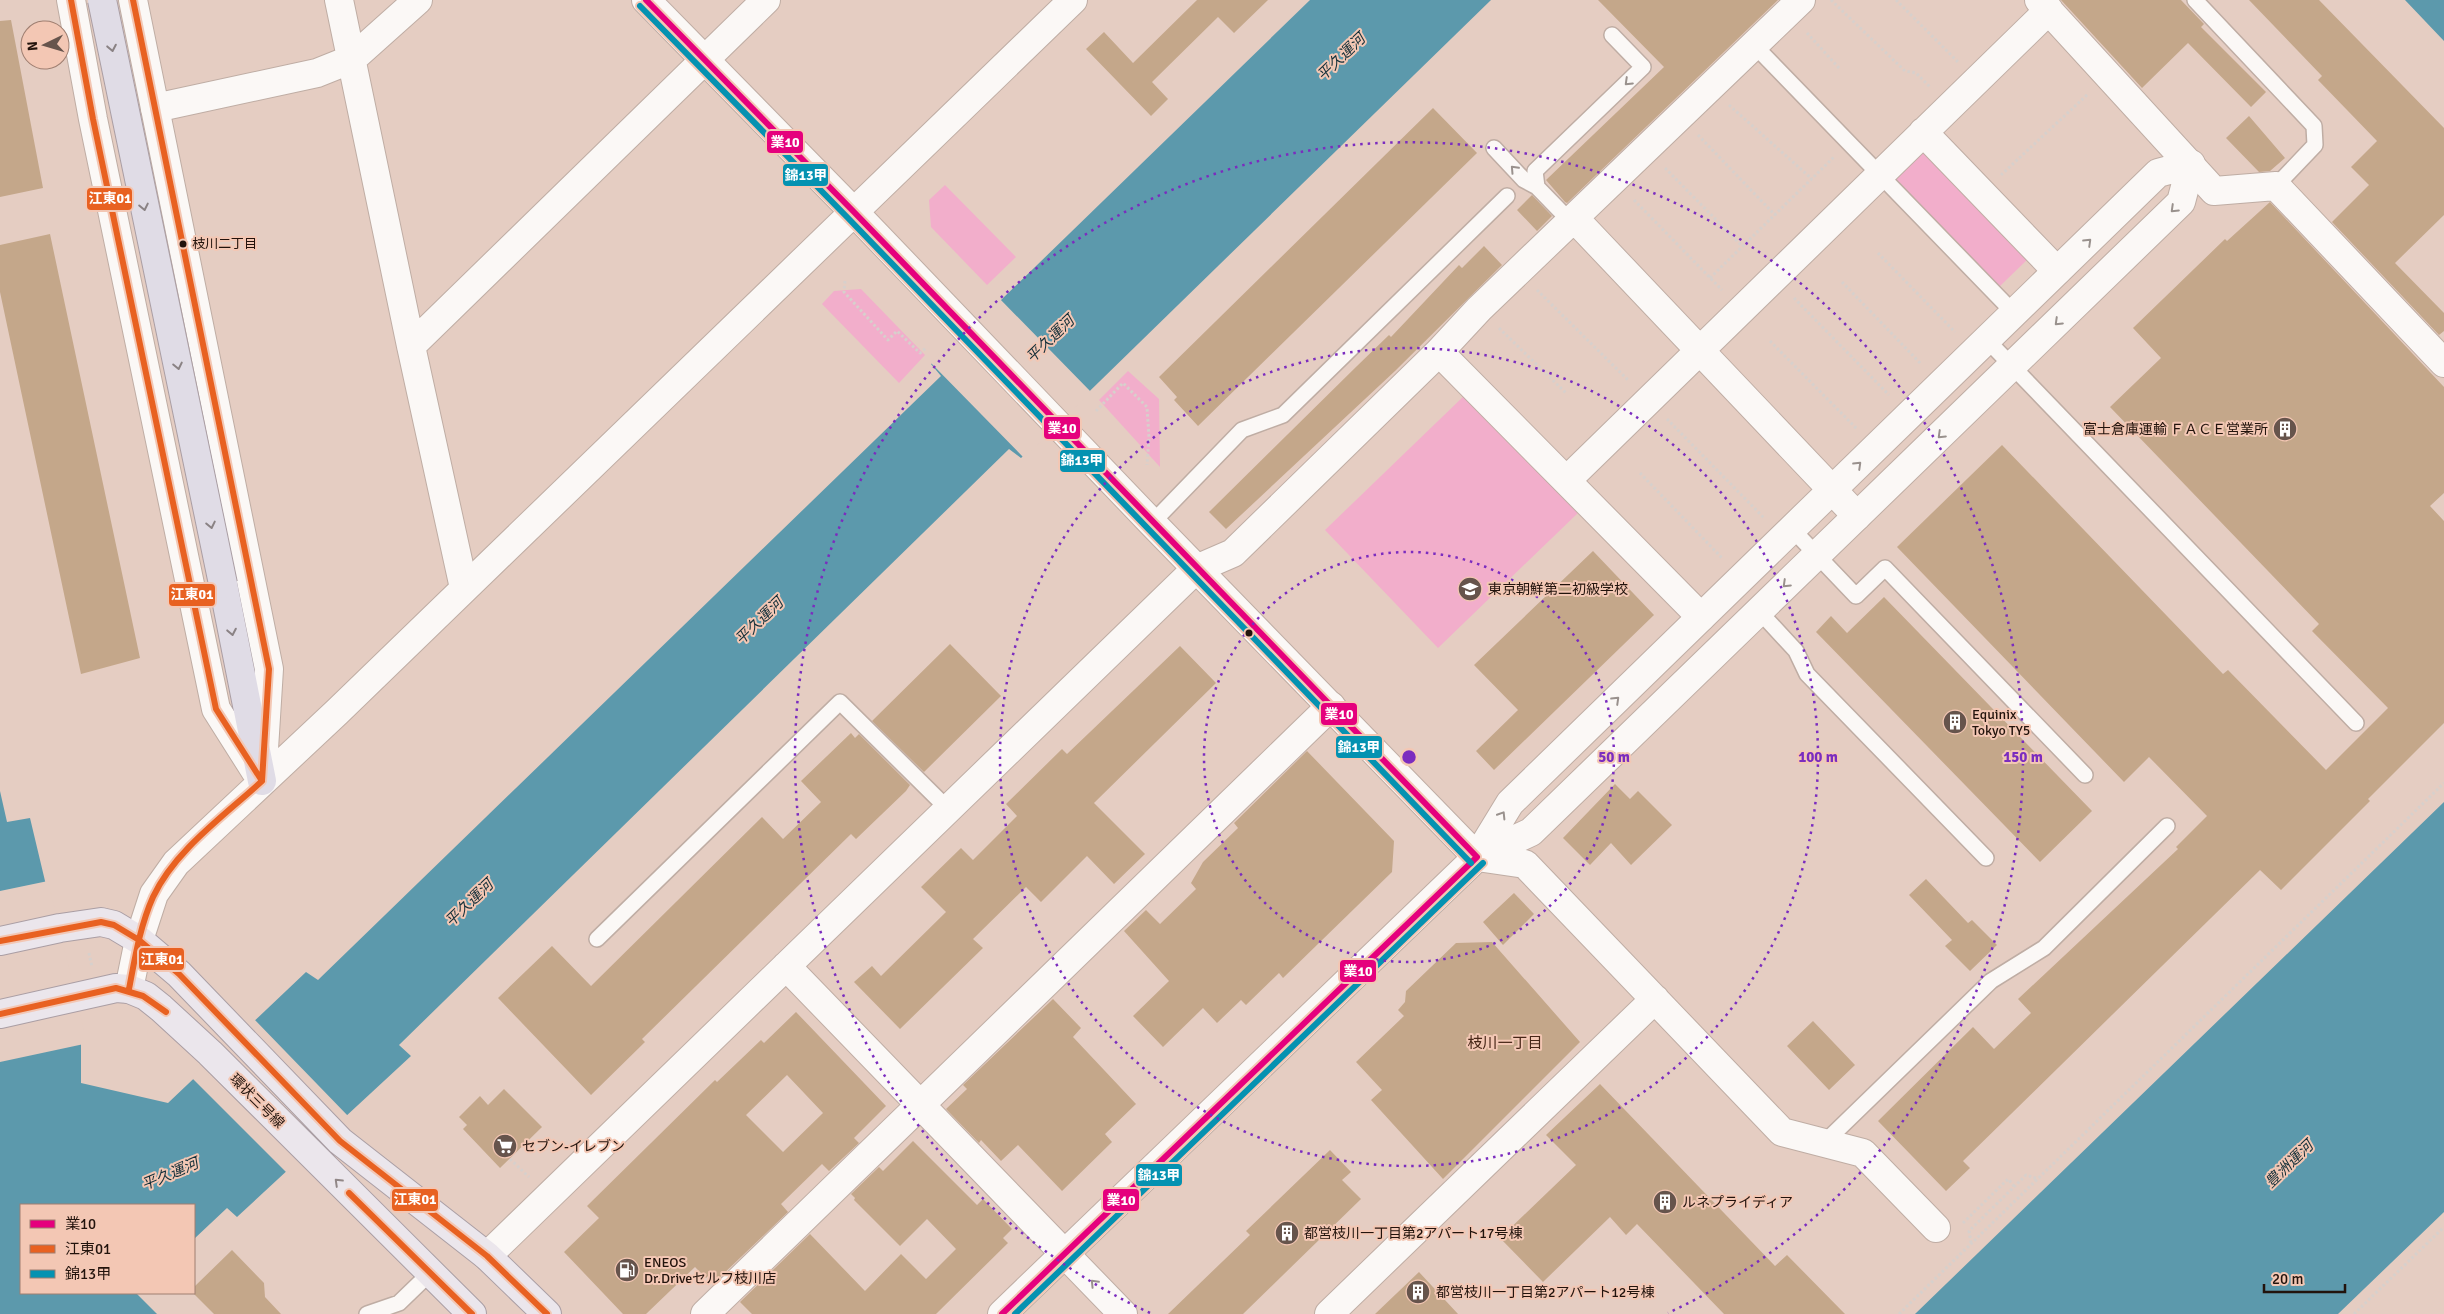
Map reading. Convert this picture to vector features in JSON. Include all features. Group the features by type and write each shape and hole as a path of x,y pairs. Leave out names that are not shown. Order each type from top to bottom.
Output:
{"highway":[{"path":"102,0 262,781"}],"main road":[{"path":"0,941 60,928 102,922 114,925 139,940 178,974 340,1141 487,1256 547,1314"},
{"name":"環状三号線","path":"0,1014 116,988 129,989 146,996 162,1008 210,1053 317,1162 472,1314"}],"street":[{"path":"61,0 93,118"},
{"path":"72,0 93,118 216,709 262,781"},
{"path":"133,0 269,669 262,781"},
{"path":"339,0 411,346 464,588"},
{"path":"155,108 317,73 352,59 418,0"},
{"path":"646,0 703,60 854,211 1065,434 1477,856 1525,864 1782,1132 1863,1153 1947,1228"},
{"path":"411,346 766,0"},
{"path":"129,989 139,940 154,894 176,863 338,712 1073,0"},
{"path":"1567,480 1976,80 2044,5 2191,164 2214,192 2276,186 2444,363"},
{"path":"487,1256 1196,569 1233,553 1439,352 1479,309 1795,6"},
{"path":"1923,132 2057,272"},
{"path":"1002,1314 1477,856 1510,803 2158,173 2191,164"},
{"path":"1477,856 1531,832 1817,555 2181,202 2191,164"},
{"path":"1572,220 1700,350 1857,516"},
{"path":"1439,352 1701,617"},
{"path":"705,1314 1331,706"},
{"path":"786,966 1123,1314"},
{"path":"1329,1314 1655,999"}],"lane":[{"path":"2195,0 2314,126 2315,145 2276,186"},
{"path":"1538,187 1535,171 1643,67 1612,35"},
{"path":"1754,45 2014,313"},
{"path":"1494,148 1524,180 1538,187 1572,220"},
{"path":"1152,523 1242,430 1283,415 1507,196"},
{"path":"1981,346 2012,366 2356,723"},
{"path":"1792,529 1856,596 1885,568 2085,775"},
{"path":"1759,611 1796,651 1807,674 1986,858"},
{"path":"597,939 840,702 948,809"},
{"path":"1824,1143 1991,981 2044,948 2167,826"},
{"path":"366,1314 399,1303 430,1273"}],"path":[{"path":"1831,0 1905,71 1916,73 1949,106"},
{"path":"1896,0 1976,80"},
{"path":"1795,6 1838,68"},
{"path":"1982,193 2108,74"},
{"path":"1710,88 1812,179"},
{"path":"1680,117 1775,215"},
{"path":"1710,278 1849,143"},
{"path":"1646,149 1742,246"},
{"path":"1614,180 1741,310"},
{"path":"1878,253 1981,346"},
{"path":"1774,278 1909,416"},
{"path":"845,281 844,292 852,303 888,340 897,331 920,354 927,346"},
{"path":"1842,282 1941,385"},
{"path":"1479,309 1567,394"},
{"path":"1770,340 1875,448"},
{"path":"1096,411 1123,383 1147,407 1149,437 1147,465"},
{"path":"1640,473 1741,578"},
{"path":"1899,1314 2444,783"},
{"path":"89,953 92,968"},
{"path":"510,1159 530,1178"},
{"path":"1971,1243 1969,1231 2014,1186 2026,1175 2038,1179"},
{"path":"1947,1228 2008,1179 2014,1186"},
{"path":"2354,1314 2444,1227"}],"shaded area":[{"path":"1925,145 2031,256 1998,288 1891,178"},
{"path":"945,185 1016,257 987,285 931,227 929,200"},
{"path":"861,289 925,355 899,383 822,304 834,291"},
{"path":"1128,371 1159,399 1160,467 1099,400"},
{"path":"1466,394 1579,512 1438,648 1325,530"}],"water":[{"name":"平久運河","path":"1310,0 1491,0 1021,458 1009,449 399,1045 411,1056 237,1217 227,1208 195,1238 195,1204 20,1204 20,1294 137,1294 157,1314 0,1314 0,791 7,822 30,818 81,1032 81,1083 168,1103 306,972 318,980 941,376 931,364 1001,300"},
{"path":"2405,0 2444,0 2444,41"},
{"name":"豊洲運河","path":"2444,802 2444,1212 2338,1314 1915,1314"}],"pier":[{"path":"999,298 1091,392 1024,458 930,362"},
{"path":"48,881 84,1031 84,1044 0,1062 0,891"},
{"path":"253,1018 349,1117 287,1173 191,1077"}],"building":[{"path":"1197,0 1268,0 1234,33 1218,17 1152,82 1168,99 1151,116 1086,49 1104,32 1133,63"},
{"path":"1598,0 1778,0 1567,203 1546,180 1664,67"},
{"path":"2061,0 2181,0 2204,24 2201,27 2266,92 2251,107 2188,43 2142,88"},
{"path":"2249,0 2319,0 2444,128 2444,215 2395,263 2444,313 2444,331 2439,335 2332,222 2369,185 2351,167 2377,141 2318,80 2322,76"},
{"path":"11,20 43,188 0,197 0,21"},
{"path":"1433,108 1477,153 1198,426 1174,400 1177,397 1159,377"},
{"path":"2249,116 2285,158 2270,171 2259,172 2226,138"},
{"path":"1532,195 1552,216 1537,231 1517,210"},
{"path":"2270,202 2444,387 2444,493 2430,506 2444,521 2444,723 2368,799 2370,801 2281,890 2260,870 1963,1161 1970,1168 1946,1191 1878,1121 1973,1027 1994,1049 2031,1013 2018,999 2178,849 2176,847 2207,816 2149,757 2124,782 1897,547 2002,445 2223,674 2228,670 2326,770 2388,708 2312,631 2319,624 2110,407 2161,358 2133,328 2225,239 2227,241"},
{"path":"50,234 140,658 81,674 0,292 0,245"},
{"path":"1484,246 1502,265 1395,371 1226,529 1209,512 1389,335 1391,337 1459,265 1462,268"},
{"path":"1593,551 1654,615 1494,770 1476,751 1518,710 1474,665"},
{"name":"Equinix Tokyo TY5","path":"1884,597 2092,811 2040,862 1816,632 1831,616 1847,633"},
{"path":"950,644 1001,696 924,772 872,721"},
{"path":"1180,646 1216,683 1094,803 1145,854 1114,884 1087,856 1041,902 1026,887 973,939 983,948 900,1029 854,982 872,966 881,976 946,912 921,887 961,848 973,860 1017,816 1006,804 1062,749 1067,754"},
{"path":"851,733 855,738 859,734 910,785 906,791 856,839 851,834 642,1039 645,1042 591,1095 498,998 552,946 591,986 762,817 783,839 821,802 801,781"},
{"path":"1307,751 1394,841 1392,872 1283,978 1279,973 1246,1005 1241,1000 1217,1023 1203,1008 1163,1047 1133,1016 1169,981 1124,931 1146,910 1160,924 1196,889 1191,883 1203,862 1238,828 1234,823"},
{"path":"1615,784 1630,799 1638,791 1672,825 1631,865 1611,843 1590,865 1563,838"},
{"path":"1926,879 1968,923 1972,920 1997,945 1970,971 1945,946 1952,940 1909,895"},
{"path":"1514,893 1534,914 1503,945 1483,922"},
{"path":"1492,942 1580,1042 1443,1179 1371,1100 1382,1090 1356,1062 1404,1016 1398,1010 1405,1002 1406,991 1456,943"},
{"path":"1053,999 1081,1028 1073,1037 1136,1104 1105,1134 1112,1142 1062,1191 1018,1145 1001,1161 981,1140 979,1143 946,1109 967,1089 963,1085"},
{"path":"796,1012 886,1106 854,1138 859,1143 829,1171 822,1164 781,1204 788,1212 718,1279 712,1272 706,1278 695,1267 646,1314 623,1314 564,1252 599,1218 587,1206 715,1080 717,1082 761,1040 764,1043","holes":["787,1075 823,1113 783,1152 746,1115"]},
{"path":"1813,1021 1855,1065 1829,1090 1787,1046"},
{"name":"ルネプライディア","path":"1600,1084 1775,1266 1787,1255 1845,1314 1724,1314 1637,1224 1626,1235 1610,1217 1543,1282 1500,1238 1576,1165 1546,1135"},
{"path":"504,1089 542,1127 500,1168 463,1129 467,1125 459,1117 480,1096 488,1105"},
{"path":"913,1141 977,1205 983,1199 1012,1229 1003,1238 1008,1243 936,1314 752,1314 740,1302 810,1234 865,1291 901,1254 926,1279 956,1249 927,1219 900,1246 854,1200 855,1198 851,1194 879,1167 883,1171"},
{"name":"都営枝川一丁目第2アパート17号棟","path":"1330,1150 1351,1172 1342,1180 1361,1199 1243,1314 1168,1314 1250,1235 1246,1231"},
{"path":"232,1250 264,1283 265,1297 281,1314 214,1314 194,1294 195,1286"},
{"name":"都営枝川一丁目第2アパート12号棟","path":"1419,1272 1458,1314 1375,1314"}],"transit line":[{"name":"江東01","path":"71,0 93,119 216,709 262,781"},
{"name":"江東01","path":"129,989 138,942 153,897 162,880 202,834 262,781 269,669 133,0"},
{"name":"業10","path":"646,0 853,211 1477,857"},
{"name":"錦13甲","path":"640,6 847,217 1471,863"},
{"name":"業10","path":"1002,1314 1477,857"},
{"name":"錦13甲","path":"1015,1314 1483,863"},
{"name":"江東01","path":"0,941 101,922 114,925 139,940 179,974 340,1141 487,1256 547,1314"},
{"name":"江東01","path":"0,1014 116,988 143,996 166,1012"},
{"name":"江東01","path":"349,1193 472,1314"}],"place":[{"name":"枝川二丁目","path":"183,244"},
{"name":"富士倉庫運輸 ＦＡＣＥ営業所","path":"2285,429"},
{"name":"東京朝鮮第二初級学校","path":"1470,589"},
{"name":"Equinix Tokyo TY5","path":"1955,722"},
{"name":"セブン-イレブン","path":"505,1146"},
{"name":"ルネプライディア","path":"1665,1202"},
{"name":"都営枝川一丁目第2アパート17号棟","path":"1287,1233"},
{"name":"ENEOS Dr.Driveセルフ枝川店","path":"627,1270"},
{"name":"都営枝川一丁目第2アパート12号棟","path":"1418,1292"}],"district":[{"name":"枝川一丁目","path":"1505,1043"}]}
